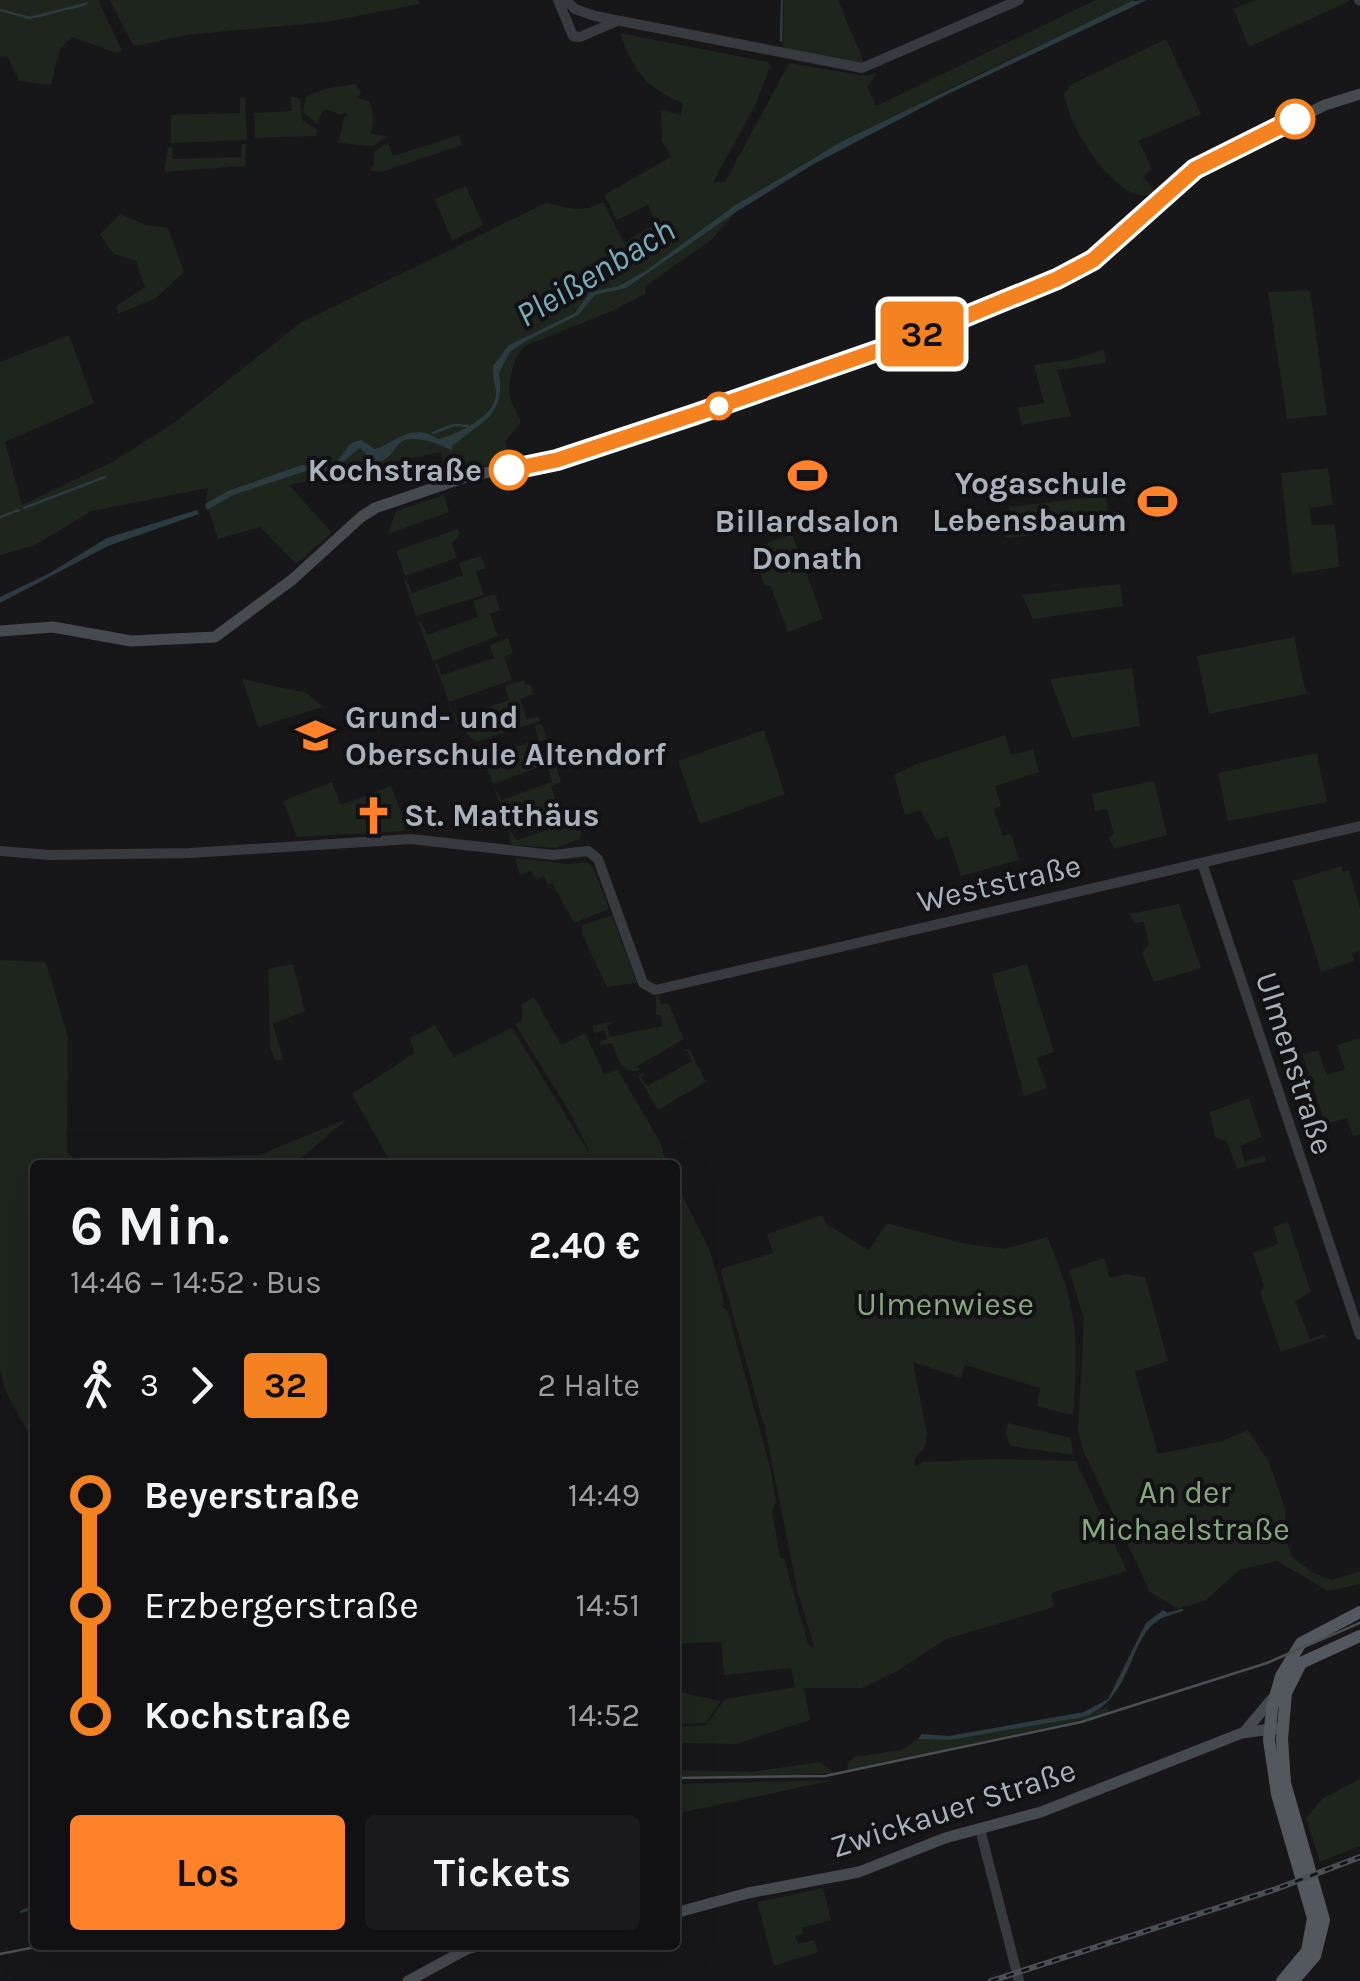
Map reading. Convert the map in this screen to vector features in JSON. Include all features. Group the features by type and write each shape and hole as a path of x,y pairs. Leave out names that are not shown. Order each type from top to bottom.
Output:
{"main road":[{"path":"0,631 53,627 131,641 215,636 293,579 375,508 472,475 525,468 572,456 908,340 1046,284 1093,260 1195,169 1325,104 1360,94"},
{"name":"Zwickauer Straße","path":"1242,1733 1276,1693 1286,1666 1301,1643 1360,1612"},
{"path":"1293,1981 1315,1956 1324,1914 1288,1797 1276,1728 1287,1687 1297,1668 1312,1656 1360,1636"},
{"path":"1276,1693 1277,1794 1313,1918 1307,1950 1282,1981"},
{"name":"Zwickauer Straße","path":"680,1912 763,1890 852,1874 945,1838 1041,1812 1242,1733 1276,1728"},
{"path":"408,1981 465,1950"}],"street":[{"path":"558,0 570,32 580,37 596,22"},
{"path":"566,0 596,22 626,21 862,68 1018,0"},
{"path":"566,21 582,12"},
{"name":"Weststraße","path":"0,852 50,856 190,853 412,838 564,855 582,850 598,860 643,983 650,990 1360,826"},
{"name":"Ulmenstraße","path":"1202,862 1360,1335"},
{"path":"980,1828 1019,1981"}],"green space":[{"path":"0,0 98,0 122,50 116,53 72,37 60,49 51,85 19,81 7,56 0,57"},
{"path":"110,0 418,0 420,4 326,22 186,35 137,46"},
{"path":"784,0 838,0 866,67 783,49"},
{"path":"1096,0 1135,0 946,90 803,164 736,212 711,240 646,286 645,294 525,346 515,362 510,384 510,397 521,422 505,442 511,462 448,476 441,452 289,485 332,533 296,564 260,527 218,539 206,501 208,488 92,511 33,546 0,555 0,362 69,335 94,403 5,442 22,505 112,462 174,423 300,323 546,203 575,209 603,202 624,243 656,223 648,205 617,220 604,195 671,157 662,141 661,110 681,115 683,103 659,91 642,76 620,33 768,62 770,67 754,108 713,182 725,182 789,63 867,76 877,73 867,87 876,106"},
{"path":"1255,0 1350,1 1249,47 1233,9"},
{"path":"1166,39 1201,114 1139,141 1152,169 1143,177 1156,192 1142,195 1112,179 1098,162 1075,125 1064,94 1070,85"},
{"path":"356,84 361,93 357,98 369,101 372,109 370,133 388,137 372,146 338,143 348,115 344,112 341,115 326,109 318,125 303,112 306,97 324,89"},
{"path":"291,96 300,98 302,120 318,130 316,136 255,138 254,113 291,111"},
{"path":"240,98 245,98 247,140 171,143 171,115 240,113"},
{"path":"459,135 462,145 381,172 370,170 374,151 388,143 393,156"},
{"path":"242,144 246,144 245,166 164,172 168,148 172,147 173,159 241,157"},
{"path":"466,186 483,225 452,241 435,199"},
{"path":"120,214 146,225 168,228 184,272 156,298 118,314 116,306 145,287 136,261 114,254 100,234"},
{"path":"1310,290 1327,415 1287,419 1268,292"},
{"path":"1104,349 1106,363 1057,370 1071,416 1022,425 1018,408 1044,403 1034,365 1075,359"},
{"path":"1328,468 1333,505 1310,508 1312,525 1335,524 1339,567 1292,574 1281,473"},
{"path":"444,495 449,512 388,534 396,511"},
{"path":"1106,495 1109,527 1006,538 1001,521 1010,518 1009,507"},
{"path":"458,529 460,534 452,544 457,558 405,576 396,551"},
{"path":"792,534 823,619 788,632 752,549"},
{"path":"481,556 486,568 476,572 484,595 416,616 404,580 412,593 463,575 459,563"},
{"path":"1120,584 1123,606 1033,619 1022,595"},
{"path":"495,594 500,610 490,614 498,636 433,661 418,622 421,621 427,635 478,617 473,601"},
{"path":"1294,637 1306,694 1209,714 1197,656"},
{"path":"508,638 513,653 504,657 512,680 449,702 435,664 442,675 494,658 490,645"},
{"path":"1132,668 1140,726 1072,738 1050,679"},
{"path":"242,679 307,693 323,707 258,727"},
{"path":"524,680 533,694 520,699 527,719 538,716 540,721 476,742 457,725 449,706 457,718 509,700 505,686"},
{"path":"542,724 547,739 536,744 544,765 493,784 478,746 487,757 538,739 535,726"},
{"path":"764,730 785,794 700,824 678,761"},
{"path":"1005,735 1011,755 1033,749 1039,772 995,786 1001,806 994,809 1003,836 1011,834 1019,860 961,876 948,836 937,840 920,810 905,815 894,775"},
{"path":"1317,753 1327,802 1228,821 1218,773"},
{"path":"556,766 561,782 551,786 558,807 508,825 494,788 502,800 552,782 548,769"},
{"path":"1154,781 1167,835 1114,849 1109,838 1114,834 1107,809 1095,811 1092,794"},
{"path":"332,782 341,805 391,786 406,825 404,831 297,837 283,801"},
{"path":"572,807 580,839 556,848 511,845 509,829 517,840 568,823 564,810"},
{"path":"515,858 587,862 594,869 609,909 574,923 552,883 548,885 544,876 536,880 531,871 520,875"},
{"path":"1341,866 1343,872 1349,870 1360,908 1360,951 1352,953 1354,961 1321,972 1293,881"},
{"path":"1179,904 1201,968 1154,982 1142,953 1149,943 1144,922 1134,923 1130,914"},
{"path":"612,915 637,983 607,987 582,934 583,925"},
{"path":"0,960 46,962 68,1037 67,1152 75,1160 30,1160 30,1436 6,1392 0,1369"},
{"path":"293,964 305,1011 273,1024 283,1059 275,1061 270,1047 268,969"},
{"path":"1027,964 1054,1052 1037,1058 1047,1088 1024,1096 992,974"},
{"path":"656,996 661,1004 668,1003 684,1039 638,1066 640,1070 628,1070 612,1043 601,1045 600,1041 607,1039 605,1031 593,1033 593,1026 615,1021 607,1026 610,1037 662,1026 661,1015 656,1015"},
{"path":"534,997 561,1045 585,1033 604,1074 618,1070 660,1142 665,1160 389,1160 352,1094 414,1053 410,1038 435,1025 454,1057 512,1028 591,1156 572,1116 515,1024 522,1020 522,1005"},
{"path":"1360,1038 1360,1134 1353,1136 1347,1118 1325,1124 1303,1055 1318,1050 1327,1075 1345,1069 1337,1045"},
{"path":"689,1049 706,1082 658,1110 638,1076 646,1072 641,1077 647,1086 692,1061 683,1050"},
{"path":"1249,1098 1262,1137 1240,1146 1245,1162 1264,1156 1266,1161 1237,1169 1227,1142 1215,1137 1210,1112"},
{"path":"347,1119 299,1160 75,1160 259,1155"},
{"name":"Ulmenwiese","path":"680,1191 711,1253 722,1306 728,1312 770,1467 780,1557 784,1559 808,1643 815,1649 798,1594 765,1429 723,1268 773,1253 767,1234 822,1215 826,1224 869,1250 887,1223 961,1243 1004,1249 1047,1237 1065,1284 1074,1324 1073,1415 1037,1406 1040,1388 965,1365 961,1378 913,1362 927,1434 925,1447 915,1458 915,1467 923,1462 996,1459 1076,1461 1127,1571 1051,1593 1054,1607 946,1639 862,1688 804,1688 810,1720 736,1744 680,1743 680,1727 706,1725 725,1699 795,1687 791,1668 724,1675 721,1642 680,1644"},
{"path":"1288,1222 1311,1292 1295,1301 1310,1339 1324,1334 1325,1337 1281,1352 1260,1292 1264,1286 1253,1253 1278,1244 1273,1227"},
{"name":"An der Michaelstraße","path":"1104,1258 1110,1278 1125,1274 1145,1277 1168,1361 1135,1372 1158,1454 1222,1441 1248,1430 1269,1462 1285,1508 1286,1541 1293,1558 1332,1580 1360,1571 1360,1584 1328,1591 1277,1561 1239,1570 1206,1600 1178,1609 1150,1592 1082,1448 1078,1430 1084,1319 1069,1270"},
{"path":"1008,1423 1071,1438 1073,1455 1010,1446"},
{"path":"680,1692 721,1701 706,1723 680,1724"},
{"path":"1107,1706 1109,1714 847,1771 854,1757 901,1750 918,1739 950,1740 1084,1717"},
{"path":"820,1762 834,1773 680,1777 680,1770 752,1772"},
{"path":"1360,1779 1360,1846 1320,1862 1306,1818 1322,1799"},
{"path":"834,1780 680,1813 680,1784"},
{"path":"823,1888 831,1920 802,1928 803,1934 795,1936 798,1944 814,1940 818,1952 774,1966 757,1902"}],"shaded area":[{"path":"1147,0 948,94 812,165 626,288 595,295 578,315 510,352 499,373 495,409 452,446 452,451 410,439 378,462 360,448 331,472 306,471 233,495 207,510 205,504 228,491 302,465 326,467 336,463 351,443 361,440 375,449 413,433 439,439 466,428 484,416 495,401 493,366 509,345 575,313 590,292 619,286 647,270 734,206 839,143 1132,1"},
{"path":"197,510 199,514 108,546 0,603 0,597 48,574 107,538"},
{"path":"1163,1610 1171,1615 1146,1632 1114,1694 1102,1707 1084,1717 950,1740 918,1739 922,1734 949,1736 1084,1712 1108,1699 1146,1623"}],"waterway":[{"path":"781,41 782,0"},
{"path":"0,10 30,18 86,4"},
{"path":"433,433 454,425 468,426"},
{"path":"24,508 105,477"},
{"path":"0,517 19,510"},
{"path":"1165,1615 1182,1610"},
{"path":"21,1912 30,1908"}],"tram line":[{"path":"680,1778 825,1776 1081,1722 1267,1663 1360,1623"},
{"path":"0,1954 30,1948"}],"railway":[{"path":"991,1981 1276,1889 1360,1857"}],"bus line":[{"name":"32","path":"509,470 557,460 908,340 1074,272 1093,260 1195,169 1295,119"}],"place":[{"name":"Kochstraße","path":"509,470"},
{"name":"Billardsalon Donath","path":"807,476"},
{"name":"Yogaschule Lebensbaum","path":"1157,501"},
{"name":"Grund- und Oberschule Altendorf","path":"315,735"},
{"name":"St. Matthäus","path":"374,815"}],"water label":[{"name":"Pleißenbach","path":"595,272"}]}
